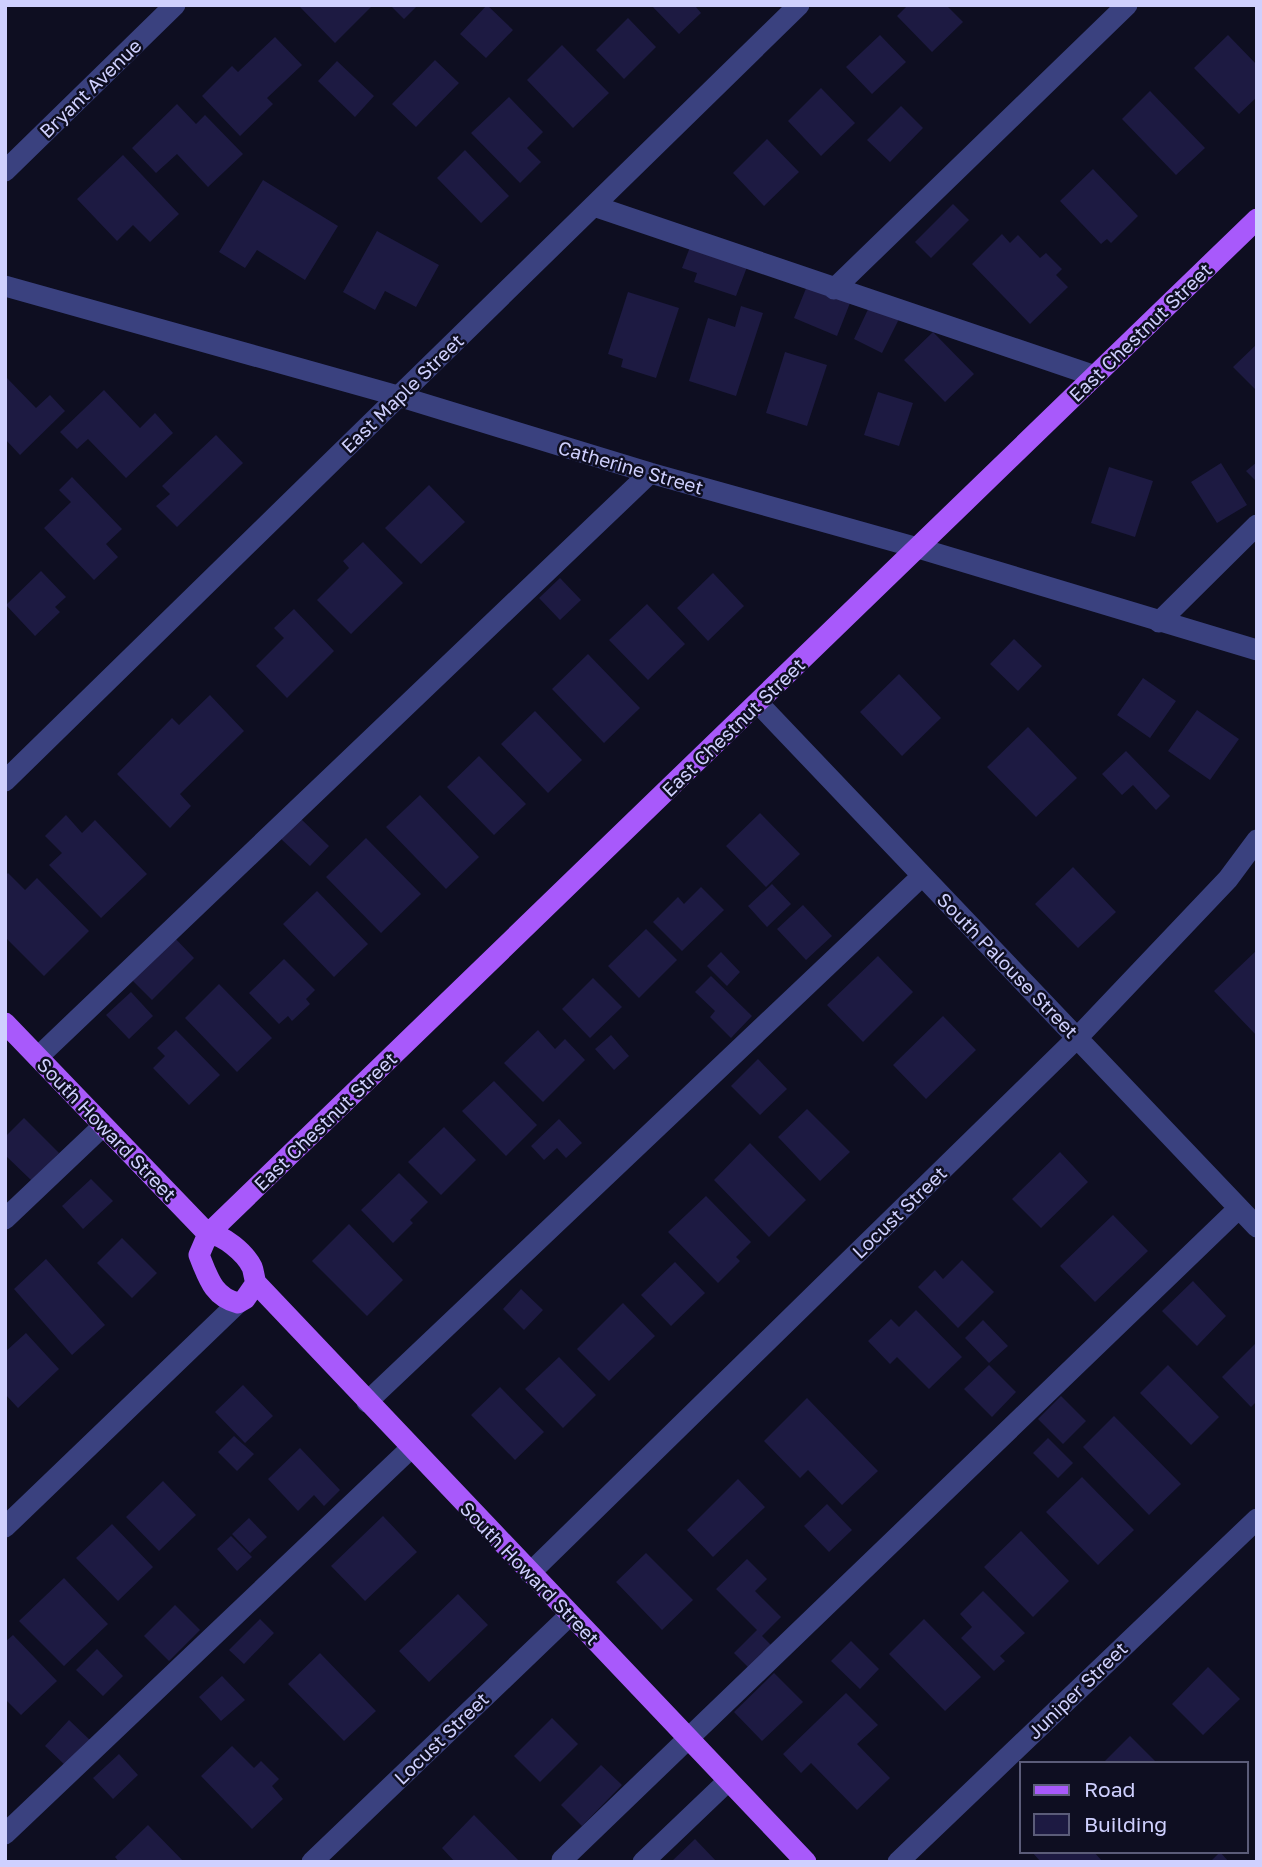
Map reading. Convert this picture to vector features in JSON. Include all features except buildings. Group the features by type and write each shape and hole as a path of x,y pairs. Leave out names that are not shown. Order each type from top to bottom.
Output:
{"main road":[{"name":"East Chestnut Street","path":"208,1234 1257,219"},
{"name":"South Howard Street","path":"5,1023 208,1234 217,1234 241,1253 251,1266 246,1295 297,1328 806,1862"},
{"path":"208,1234 199,1255 214,1291 227,1300 246,1295"}],"street":[{"name":"Bryant Avenue","path":"5,171 175,5"},
{"name":"East Maple Street","path":"5,781 799,5"},
{"path":"834,289 1127,5"},
{"path":"594,206 1095,376"},
{"name":"Catherine Street","path":"5,286 398,396 650,473 918,548 1257,650"},
{"path":"38,1057 650,473"},
{"path":"1159,622 1257,525"},
{"name":"South Palouse Street","path":"758,703 1257,1227"},
{"name":"Locust Street","path":"530,1573 1078,1037 1228,879 1257,839"},
{"path":"367,1402 922,876"},
{"path":"5,1219 103,1126"},
{"path":"564,1862 562,1860 1239,1208"},
{"path":"5,1527 246,1295"},
{"path":"5,1834 411,1448"},
{"name":"Juniper Street","path":"898,1862 1257,1519"},
{"name":"Locust Street","path":"312,1862 570,1615"},
{"path":"643,1862 728,1781"}]}
